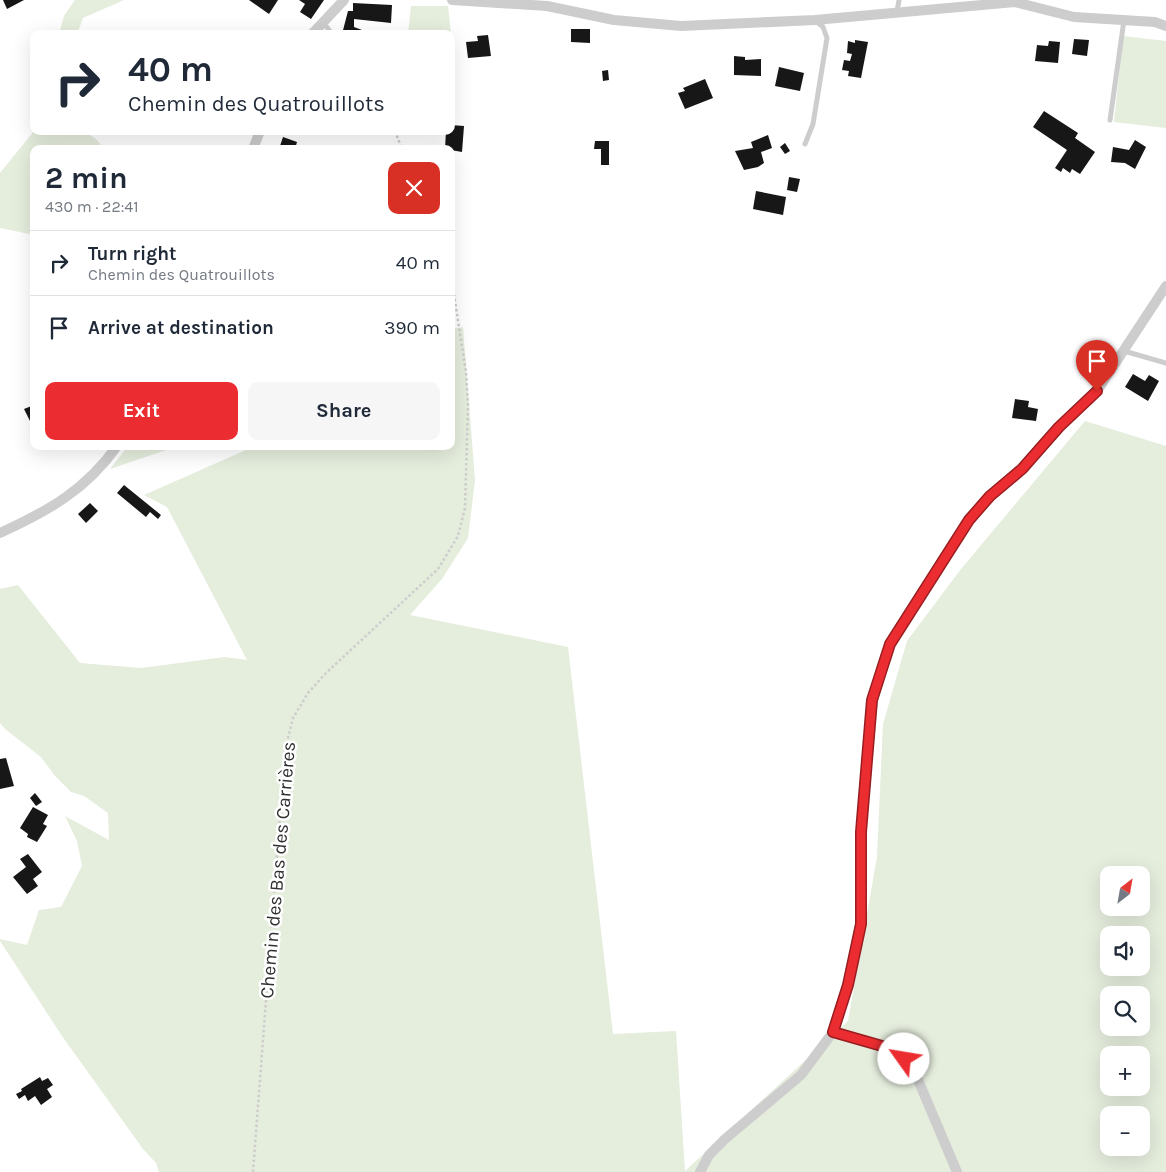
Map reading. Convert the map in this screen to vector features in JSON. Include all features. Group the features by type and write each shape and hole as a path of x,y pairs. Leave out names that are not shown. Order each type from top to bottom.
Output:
{"street":[{"path":"315,30 344,0"},
{"path":"452,0 549,3 614,20 681,26 815,20 1015,2 1074,17 1155,22 1166,26"},
{"path":"700,1172 709,1155 725,1139 801,1075 833,1032 848,985 861,924 861,832 872,700 890,644 969,520 990,496 1022,469 1059,427 1097,391 1166,286"},
{"path":"0,532 43,513 75,492 105,463 114,450"},
{"path":"833,1032 889,1048 913,1068 957,1172"}],"lane":[{"path":"897,12 899,0"},
{"path":"805,144 813,124 826,38 823,27 815,20"},
{"path":"1110,120 1124,20"},
{"path":"323,21 329,30"},
{"path":"1124,351 1166,362"}],"path":[{"name":"Chemin des Bas des Carrières","path":"253,1172 285,750 293,718 308,693 326,672 438,569 458,536 465,508 466,380 455,303"}],"green space":[{"path":"75,0 124,0 83,18 78,30 60,30 64,16"},
{"path":"411,6 448,6 451,30 408,30"},
{"path":"1123,36 1166,41 1166,128 1114,122"},
{"path":"31,135 89,135 100,145 30,145 30,234 0,228 0,173"},
{"path":"463,327 475,480 468,538 442,579 410,615 568,647 613,1034 676,1031 685,1171 848,1021 877,857 883,724 907,641 961,569 1085,421 1166,446 1166,1172 159,1172 156,1163 143,1149 62,1036 0,941 0,939 27,945 39,910 61,907 82,866 77,841 65,816 109,840 108,813 84,796 71,792 55,776 41,757 0,723 0,589 18,585 80,663 141,668 225,657 247,660 167,507 144,495 246,450 455,450 455,328"},
{"path":"125,450 166,450 110,469"}],"building":[{"path":"3,0 24,0 7,9"},
{"path":"249,0 278,0 269,14"},
{"path":"299,0 324,0 311,19 300,12 305,4"},
{"path":"353,3 392,5 391,23 354,19 354,27 362,30 343,30 348,11 353,11"},
{"path":"571,29 590,29 590,43 571,42"},
{"path":"488,35 491,56 468,58 466,42 478,41 477,36"},
{"path":"1074,39 1089,40 1087,56 1072,54"},
{"path":"855,40 868,42 861,78 848,76 849,71 842,70 844,60 850,61 852,54 847,53 848,41 855,43"},
{"path":"1049,41 1060,42 1058,63 1035,61 1037,45 1048,46"},
{"path":"734,56 745,57 745,60 761,59 761,76 734,75"},
{"path":"779,67 804,73 800,91 775,86"},
{"path":"608,70 609,80 603,81 602,71"},
{"path":"705,79 713,98 685,109 678,93 685,91 683,88"},
{"path":"1044,111 1078,133 1075,138 1095,152 1080,174 1072,169 1070,173 1063,168 1061,172 1055,168 1067,150 1033,127"},
{"path":"455,125 464,126 462,152 455,151 455,145 445,145 446,135 455,135"},
{"path":"768,135 772,148 761,152 764,163 758,167 744,170 735,151 753,148 751,142"},
{"path":"283,137 297,142 296,145 280,145"},
{"path":"1135,140 1146,147 1135,169 1125,163 1111,162 1113,147 1129,150"},
{"path":"595,141 609,141 609,165 601,165 601,149 594,149"},
{"path":"785,143 790,151 785,154 780,147"},
{"path":"789,177 800,179 797,192 787,190"},
{"path":"756,191 786,197 783,215 753,209"},
{"path":"1133,374 1145,381 1149,375 1159,381 1148,401 1125,387"},
{"path":"1015,399 1029,401 1028,407 1038,409 1036,421 1012,418"},
{"path":"30,407 30,421 24,409"},
{"path":"124,485 161,515 158,519 150,512 146,517 117,493"},
{"path":"90,503 98,511 86,523 78,514"},
{"path":"6,758 14,786 0,789 0,759"},
{"path":"35,793 42,802 36,806 30,798"},
{"path":"33,807 48,815 43,824 47,826 37,842 27,837 28,834 20,828"},
{"path":"28,854 42,872 33,879 38,886 27,894 13,877 26,867 20,859"},
{"path":"40,1077 42,1081 48,1078 53,1085 47,1089 52,1097 41,1105 35,1096 28,1101 25,1095 19,1099 16,1094"}],"route":[{"path":"904,1059 889,1048 833,1032 848,985 861,924 861,832 872,700 890,644 969,520 990,496 1022,469 1059,427 1097,391"}]}
